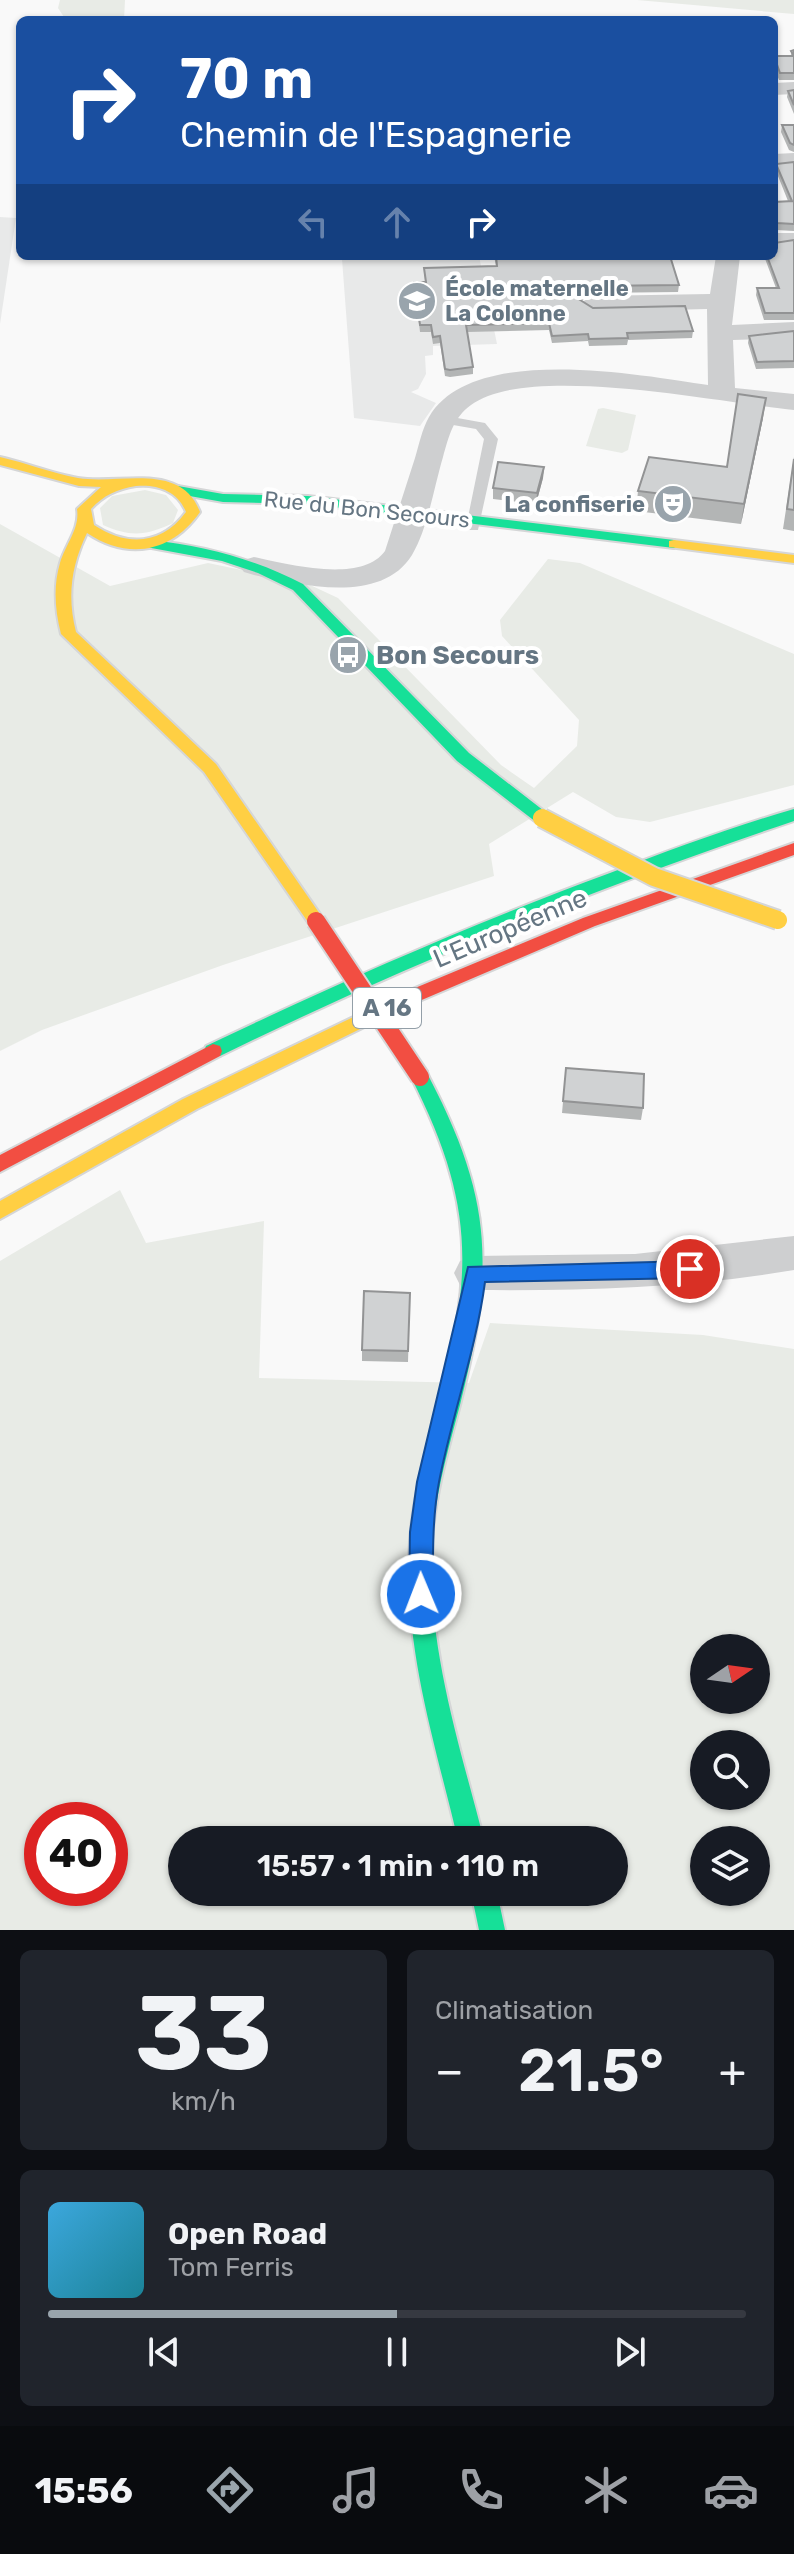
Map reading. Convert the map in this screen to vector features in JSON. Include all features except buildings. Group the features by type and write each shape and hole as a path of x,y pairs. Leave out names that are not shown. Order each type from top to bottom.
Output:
{"main road":[{"path":"0,461 79,482 151,482 178,490 192,505 188,523 173,536 107,557"},
{"path":"0,473 40,490"},
{"path":"120,484 90,500 84,522 63,567 60,595 64,621 79,647 186,741 223,783 420,1077 444,1117 465,1177 474,1227 475,1273 470,1315 430,1473 420,1562 430,1659 468,1826"},
{"name":"Rue du Bon Secours","path":"178,490 208,496 283,498 410,512 473,524"},
{"path":"66,504 106,541 199,550 285,580 310,596 463,757 542,818 654,877 786,921"},
{"name":"Rue du Bon Secours","path":"519,533 794,559"},
{"path":"83,585 78,606 81,626 117,679"},
{"name":"L'Européenne","path":"0,1164 234,1039 399,962 635,868 794,815"},
{"name":"L'Européenne","path":"0,1211 203,1098 408,998 564,932 794,849"},
{"path":"487,1906 492,1930"}],"street":[{"path":"722,395 720,301 727,260"},
{"path":"592,304 720,301"},
{"path":"719,333 794,330"},
{"path":"399,552 441,419 448,409 474,393 528,379 591,379 794,402"},
{"name":"Rue du Bon Secours","path":"248,565 310,576 352,577 388,568 412,538 431,528 473,524 519,533 794,568"},
{"path":"475,1273 643,1272 718,1266 794,1253"}],"lane":[{"path":"441,419 480,426 491,439 473,524"}],"shaded area":[{"path":"60,0 125,0 124,16 63,16 58,8"},
{"path":"637,0 794,0 794,14"},
{"path":"0,217 16,218 0,324"},
{"name":"École maternelle La Colonne","path":"342,260 480,260 497,344 433,346 433,355 425,356 426,374 418,389 411,392 436,403 420,426 354,418"},
{"path":"598,409 636,415 628,450 622,453 586,446"},
{"path":"145,490 166,495 178,510 173,523 138,533 122,532 103,525 100,508 112,496"},
{"path":"0,524 110,586 208,563 308,584 338,598 501,765 534,788 577,746 579,720 502,636 500,620 548,559 580,563 794,654 794,785 650,822 616,817 573,792 489,844 494,876 223,965 42,1030 0,1051"},
{"path":"120,1190 146,1243 264,1221 259,1378 469,1383 490,1323 703,1335 794,1349 794,1930 0,1930 0,1261"}],"traffic: fast":[{"path":"178,490 223,498 308,500 674,544"},
{"path":"151,544 227,558 263,570 298,587 463,757 542,818"},
{"path":"213,1051 355,984 499,922 645,866 794,815"},
{"path":"420,1077 458,1161 468,1199 473,1237 469,1315 430,1481 420,1559 429,1666 468,1826"},
{"path":"487,1906 492,1930"}],"traffic: slow":[{"path":"0,461 79,482 120,484"},
{"path":"145,481 175,489 190,504 193,512 172,535 144,545 130,545 100,536 87,527 84,509 96,496 119,485 145,481"},
{"path":"85,524 64,577 63,605 69,634 210,768 316,921"},
{"path":"674,544 794,559"},
{"path":"542,818 654,877 778,920"},
{"path":"0,1211 190,1104 397,1003"}],"traffic: jam":[{"path":"397,1003 589,922 794,849"},
{"path":"316,921 420,1077"},
{"path":"0,1164 213,1051"}],"place":[{"name":"École maternelle La Colonne","path":"417,301"},
{"name":"La confiserie","path":"673,504"},
{"name":"Bon Secours","path":"348,655"}],"route":[{"path":"421,1594 420,1562 428,1482 470,1315 475,1273 591,1274 690,1269"}]}
